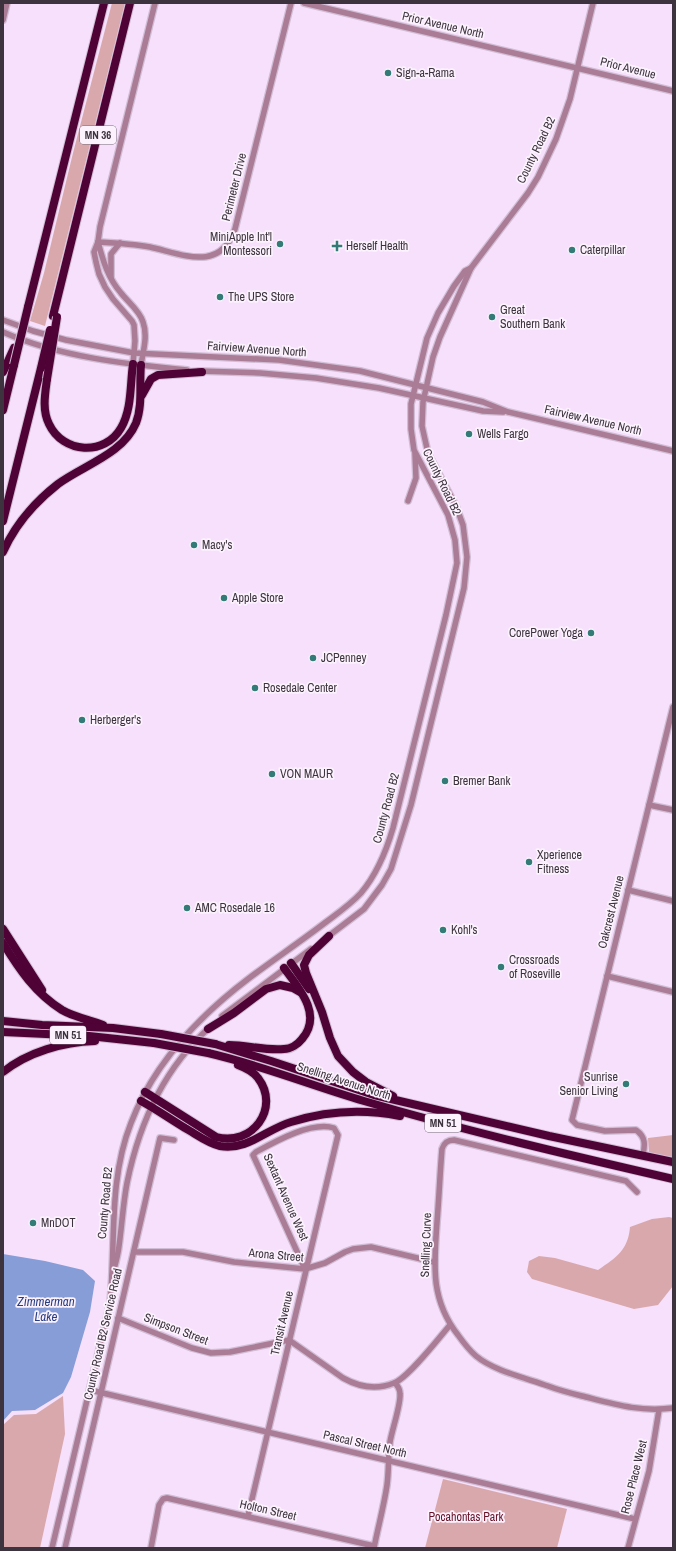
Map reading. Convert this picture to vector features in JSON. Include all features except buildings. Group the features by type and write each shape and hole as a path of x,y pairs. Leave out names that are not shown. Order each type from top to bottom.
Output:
{"highway":[{"name":"MN 36","path":"10,364 14,348 21,338 104,3"},
{"name":"MN 36","path":"3,521 55,317 65,267 130,3"},
{"path":"55,317 44,405 48,424 52,431 62,440 76,447 94,447 110,440 120,430 124,423 137,365"},
{"path":"3,372 10,364"},
{"path":"3,410 10,364"},
{"path":"3,552 24,517 47,493 60,483 115,449 128,436 137,421 140,398 137,365"},
{"path":"140,398 151,379 158,375 202,372"},
{"path":"3,929 47,999"},
{"path":"329,936 309,955 304,966 338,1056 345,1065 366,1082 404,1102"},
{"path":"3,943 21,971 35,988 47,999 73,1015 113,1028"},
{"path":"288,966 307,986 322,1012"},
{"path":"217,1045 235,1045 285,1050 295,1046 304,1037 310,1025 309,1009 304,996 288,966"},
{"path":"208,1029 234,1013 266,989 275,985 293,988 304,996"},
{"name":"Snelling Avenue North","path":"3,1021 42,1025 113,1028 162,1034 217,1045 374,1095 549,1136 673,1162"},
{"name":"Snelling Avenue North","path":"3,1032 90,1036 154,1043 208,1053 262,1067 363,1101 444,1123 549,1150 673,1179"},
{"path":"3,1072 30,1056 44,1050 69,1044 90,1041 133,1041"},
{"path":"145,1092 216,1137 234,1139 248,1134 259,1124 264,1111 266,1099 262,1084 248,1069 217,1055"},
{"path":"141,1101 205,1140 221,1146 245,1144 277,1126 323,1114 372,1112 444,1123"}],"street":[{"path":"3,20 8,3"},
{"path":"137,365 134,353 135,331 132,321 113,299 105,286 99,274 94,252 98,242 100,227 155,3"},
{"name":"Perimeter Drive","path":"98,242 148,247 198,258 212,256 219,252 229,242 235,229 291,3"},
{"name":"Prior Avenue North","path":"304,3 577,68"},
{"name":"County Road B2","path":"112,1276 119,1248 130,1170 140,1133 155,1098 177,1064 208,1029 364,909 382,885 396,856 411,805 464,588 468,557 461,518 433,464 426,447 421,421 423,398 440,337 471,268 514,212 538,177 556,138 563,121 593,3"},
{"name":"Prior Avenue","path":"577,68 673,90"},
{"path":"98,242 111,280 138,313 143,322 145,332 142,353 137,365"},
{"path":"111,280 112,254 120,243"},
{"name":"County Road B2","path":"52,1548 110,1303 116,1178 130,1123 145,1092 167,1058 190,1032 226,996 343,909 362,892 376,872 384,855 400,802 446,615 457,563 455,540 448,515 415,452 410,406 414,385 427,338 438,313 465,271 471,268"},
{"name":"Fairview Avenue North","path":"3,320 33,331 66,340 134,353 296,362 374,374 483,402 508,412 673,451"},
{"name":"Fairview Avenue North","path":"3,332 62,351 137,365 202,372 260,373 316,378 379,388 484,411 508,412"},
{"path":"408,501 414,487 416,476 415,452"},
{"name":"Oakcrest Avenue","path":"643,1155 645,1142 636,1130 605,1131 577,1125 573,1123 572,1118 649,805 672,720 673,707"},
{"path":"400,802 411,805"},
{"path":"649,805 673,810"},
{"path":"628,890 673,901"},
{"path":"283,953 288,966"},
{"path":"277,958 288,966"},
{"path":"607,976 673,992"},
{"name":"Sextant Avenue West","path":"306,1269 253,1155 294,1132 327,1126 334,1128 338,1135"},
{"name":"Transit Avenue","path":"248,1516 338,1135"},
{"name":"County Road B2 Service Road","path":"65,1548 160,1138 174,1140"},
{"name":"Snelling Curve","path":"637,1192 626,1181 450,1140 443,1145 442,1149 434,1262 435,1280 439,1300 450,1325 476,1356 498,1368 553,1388 624,1407 659,1410 673,1408"},
{"name":"Arona Street","path":"134,1252 183,1252 234,1262 306,1269 325,1263 345,1252 362,1247 380,1249 434,1262"},
{"name":"Simpson Street","path":"118,1318 192,1348 211,1354 230,1352 289,1340"},
{"path":"289,1340 351,1383 369,1387 378,1387 395,1383 412,1369 450,1325"},
{"path":"374,1547 387,1486 388,1461 400,1394 395,1383"},
{"name":"Pascal Street North","path":"90,1390 635,1519"},
{"name":"Rose Place West","path":"628,1548 648,1471 659,1410"},
{"name":"Holton Street","path":"151,1548 159,1505 164,1499 171,1498 374,1547"}],"green space":[{"path":"112,3 125,3 45,326 30,321 44,273"},
{"path":"673,1135 673,1159 649,1154 648,1138"},
{"path":"673,1218 673,1286 658,1305 634,1309 532,1279 527,1272 529,1261 539,1256 555,1258 598,1270 616,1257 624,1247 627,1242 630,1227 652,1219"},
{"path":"63,1396 65,1434 40,1548 3,1548 3,1425 14,1415 36,1414"},
{"name":"Pocahontas Park","path":"443,1479 567,1509 557,1548 425,1548"}],"water":[{"name":"Zimmerman Lake","path":"3,1254 45,1261 83,1270 95,1281 90,1312 71,1377 63,1393 35,1410 12,1411 3,1421"}],"place":[{"name":"Sign-a-Rama","path":"388,73"},
{"name":"MiniApple Int'l Montessori","path":"280,244"},
{"name":"Herself Health","path":"337,246"},
{"name":"Caterpillar","path":"572,250"},
{"name":"The UPS Store","path":"220,297"},
{"name":"Great Southern Bank","path":"492,317"},
{"name":"Wells Fargo","path":"469,434"},
{"name":"Macy's","path":"194,545"},
{"name":"Apple Store","path":"224,598"},
{"name":"CorePower Yoga","path":"591,633"},
{"name":"JCPenney","path":"313,658"},
{"name":"Rosedale Center","path":"255,688"},
{"name":"Herberger's","path":"82,720"},
{"name":"VON MAUR","path":"272,774"},
{"name":"Bremer Bank","path":"445,781"},
{"name":"Xperience Fitness","path":"529,862"},
{"name":"AMC Rosedale 16","path":"187,908"},
{"name":"Kohl's","path":"443,930"},
{"name":"Crossroads of Roseville","path":"501,967"},
{"name":"Sunrise Senior Living","path":"626,1084"},
{"name":"MnDOT","path":"33,1223"}]}
